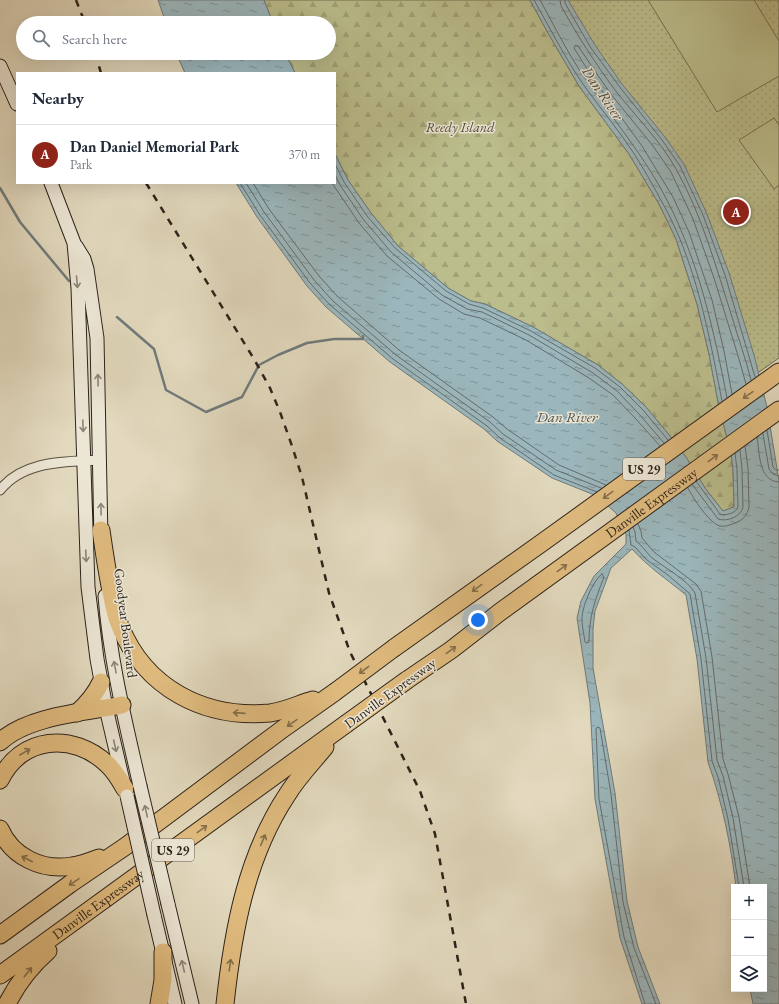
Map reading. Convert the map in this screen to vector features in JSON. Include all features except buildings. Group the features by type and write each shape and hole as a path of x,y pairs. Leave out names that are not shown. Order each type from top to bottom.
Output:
{"highway":[{"name":"US 29","path":"0,935 70,884 118,852 278,732 779,372"},
{"name":"Danville Expressway","path":"0,975 407,680 451,650 500,612 779,410"},
{"path":"101,530 114,610 119,626 128,644 139,660 152,675 173,692 203,706 236,713 253,714 271,713 292,708 333,693"},
{"path":"77,713 94,696 101,682"},
{"path":"0,742 16,730 33,724 114,706"},
{"path":"225,1004 235,932 243,899 262,841 287,795 299,778 341,728"},
{"path":"0,780 11,762 25,751 36,746 58,743 70,744 83,748 97,756 114,771 131,790"},
{"path":"0,829 8,843 22,857 32,862 44,865 57,867 80,865 118,852"},
{"path":"7,1004 21,980 33,966 47,952 85,921 88,912"},
{"path":"159,1004 163,980 163,952"}],"main road":[{"path":"0,66 16,102"},
{"name":"Goodyear Boulevard","path":"51,184 74,243 78,288 88,587 101,682 114,706"},
{"name":"Goodyear Boulevard","path":"74,243 78,247 87,269 97,338 101,530 105,601 112,653 114,706 154,915 175,1004"},
{"name":"Goodyear Boulevard","path":"131,790 168,904 192,1004"}],"street":[{"path":"0,490 13,478 33,468 46,464 100,460"}],"green space":[{"name":"Reedy Island","path":"264,0 530,0 579,86 629,154 659,204 676,239 697,304 709,354 719,407 731,453 734,507 723,511 705,488 686,457 646,407 622,384 598,365 533,327 485,304 471,301 448,288 398,246 371,213 348,180 336,156 336,72 294,72 288,60 336,60 336,16 270,16"},
{"path":"564,0 779,0 779,358 752,377"},
{"path":"648,0 754,0 779,41 779,76 717,112"},
{"path":"774,118 779,125 779,185 774,189 739,140"}],"water":[{"path":"158,0 264,0 270,16 164,16"},
{"name":"Dan River","path":"530,0 568,0 595,45 622,84 665,137 684,164 707,214 729,273 754,355 767,407 779,481 779,1004 753,1004 751,992 767,992 767,884 736,884 718,792 708,762 697,659 686,595 651,568 632,549 611,568 595,611 593,629 593,668 615,793 627,901 638,947 660,1004 642,1004 620,938 595,799 590,703 577,618 581,601 594,576 626,544 626,534 616,513 597,496 552,478 497,441 484,429 390,362 326,307 307,286 257,217 237,184 336,184 336,156 348,180 371,213 398,246 448,288 471,301 485,304 533,327 598,365 622,384 646,407 670,436 686,457 705,488 723,511 734,507 731,453 719,407 709,354 697,304 676,239 659,204 629,154 579,86"},
{"path":"179,60 288,60 294,72 185,72"}],"waterway":[{"path":"0,188 20,222 69,281"},
{"path":"117,317 154,349 166,390 206,412 242,397 259,365 278,355 307,343 334,339 363,339 363,336"}],"railway":[{"path":"76,0 82,16"},
{"path":"97,60 101,72"},
{"path":"147,184 254,359 270,388 280,412 302,477 329,593 350,652 420,791 435,834 466,1004"}],"place":[{"name":"Dan Daniel Memorial Park","path":"736,212"}]}
